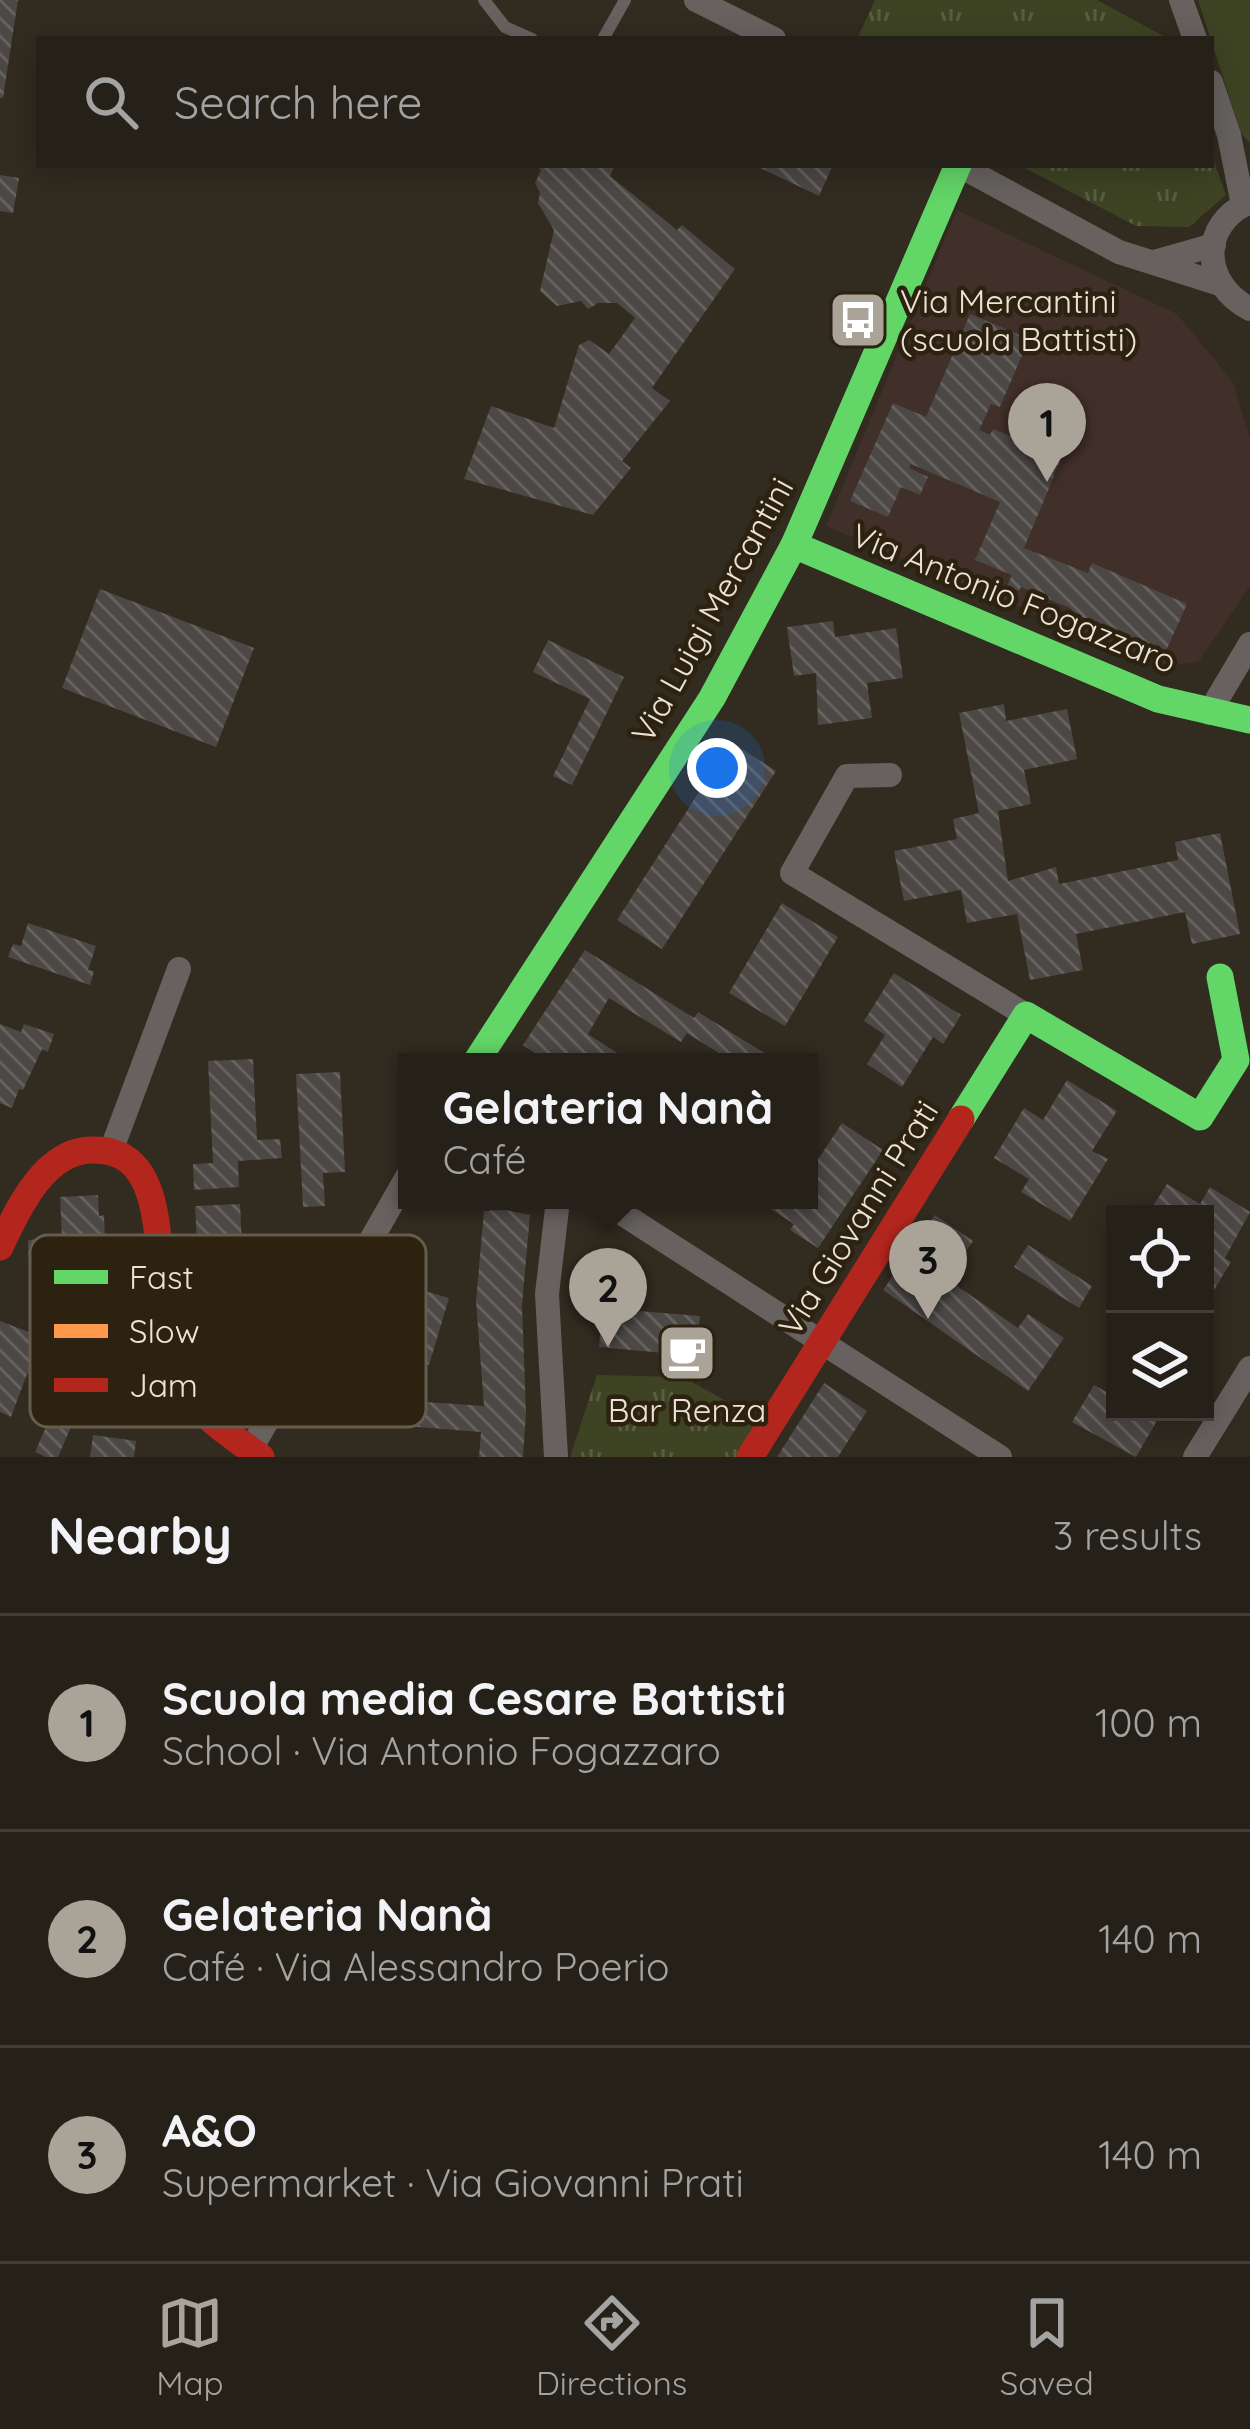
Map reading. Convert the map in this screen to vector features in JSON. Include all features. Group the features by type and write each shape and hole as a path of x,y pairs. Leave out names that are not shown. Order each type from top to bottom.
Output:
{"street":[{"path":"696,0 768,36"},
{"path":"1181,0 1194,36"},
{"path":"1214,91 1246,203 1225,218 1214,244 1213,266 1232,298 1250,309"},
{"path":"1229,135 1250,164"},
{"name":"Via Luigi Mercantini","path":"482,1053 712,698 794,545 957,168"},
{"path":"964,168 1119,252 1220,284"},
{"path":"1154,262 1214,244"},
{"name":"Via Antonio Fogazzaro","path":"794,545 1158,699 1250,720"},
{"path":"1209,713 1250,644"},
{"path":"890,775 847,776 792,873 1200,1118 1237,1060 1220,977"},
{"path":"111,1150 179,969"},
{"name":"Via Giovanni Prati","path":"751,1457 1026,1015"},
{"path":"0,1247 29,1194 50,1169 70,1153 92,1147 111,1150 142,1169 158,1235"},
{"path":"375,1235 398,1193"},
{"path":"556,1209 548,1294 556,1457"},
{"path":"615,1209 1000,1457"},
{"path":"1195,1457 1250,1368"},
{"path":"218,1427 253,1454 268,1427"}],"lane":[{"path":"484,0 505,27 525,36"},
{"path":"605,36 625,0"}],"shaded area":[{"path":"957,210 1177,314 1233,382 1250,438 1250,586 1199,661 1164,668 826,526"}],"green space":[{"path":"875,0 1097,0 1163,36 858,36"},
{"path":"1198,0 1250,0 1250,143 1241,133 1214,49 1214,36 1210,36"},
{"path":"1214,162 1226,195 1189,227 1136,226 1025,168 1214,168"},
{"path":"597,1375 683,1377 760,1420 737,1457 570,1457"}],"building":[{"path":"0,0 18,0 3,98 0,98"},
{"path":"614,168 610,176 677,230 682,225 735,269 652,388 670,401 622,461 631,468 593,515 464,479 491,406 554,428 579,345 589,340 609,354 635,318 617,303 598,303 588,309 581,301 557,306 540,291 554,230 538,203 535,183 541,170"},
{"path":"760,168 832,168 819,196"},
{"path":"0,175 19,178 13,213 0,211"},
{"path":"970,314 1029,339 1000,407 991,404 979,430 990,435 993,429 1062,457 1024,548 1088,573 1092,563 1187,604 1165,653 1021,587 1019,591 1007,586 1012,575 975,560 1000,502 911,464 909,468 928,477 920,495 901,487 888,517 850,501 893,403 926,417"},
{"path":"100,589 254,648 216,747 62,688"},
{"path":"833,621 835,637 896,628 903,678 867,683 872,718 818,725 816,673 794,676 787,627"},
{"path":"548,640 624,677 572,785 553,776 590,699 533,672"},
{"path":"1004,704 1006,721 1067,709 1077,759 1024,770 1031,804 998,811 1008,881 1056,867 1059,884 1178,860 1175,842 1220,833 1240,934 1192,944 1185,912 1076,934 1083,970 1030,980 1017,914 967,923 961,890 904,901 894,851 957,839 953,819 979,813 959,713"},
{"path":"731,742 776,771 662,949 617,920"},
{"path":"782,903 838,937 785,1026 729,993"},
{"path":"28,923 96,946 88,970 94,971 90,985 8,957 13,944 21,946"},
{"path":"585,950 694,1018 698,1012 764,1053 719,1053 687,1033 681,1042 609,998 588,1034 617,1053 535,1053 523,1045"},
{"path":"894,973 961,1015 943,1044 933,1037 902,1087 867,1064 885,1035 864,1021"},
{"path":"0,1024 21,1032 24,1024 54,1034 48,1052 42,1049 12,1108 0,1103"},
{"path":"253,1059 257,1140 280,1139 282,1158 238,1161 239,1187 194,1190 193,1164 213,1163 208,1061"},
{"path":"340,1072 345,1172 323,1173 325,1206 303,1207 296,1074"},
{"path":"1067,1080 1117,1111 1092,1151 1108,1159 1070,1221 1021,1192 1029,1179 994,1158 1024,1108 1043,1120"},
{"path":"842,1123 883,1150 818,1248 790,1230 794,1224 771,1209 818,1209 818,1159"},
{"path":"1167,1184 1200,1204 1210,1187 1250,1212 1225,1258 1231,1262 1214,1290 1214,1205 1154,1205"},
{"path":"98,1195 105,1235 62,1235 60,1197"},
{"path":"240,1204 242,1235 197,1235 195,1206"},
{"path":"484,1211 530,1215 522,1305 523,1457 479,1457 481,1432 418,1427 426,1427 426,1402 484,1406 476,1301"},
{"path":"935,1215 973,1241 947,1279 1018,1328 1028,1314 1064,1338 1028,1391 883,1290"},
{"path":"1028,1245 1092,1286 1079,1308 1014,1267"},
{"path":"426,1291 449,1298 426,1364"},
{"path":"602,1308 700,1316 696,1356 599,1347"},
{"path":"0,1321 30,1333 30,1374 11,1417 0,1412"},
{"path":"824,1383 867,1411 838,1457 777,1457"},
{"path":"1094,1385 1106,1392 1106,1421 1157,1421 1136,1457 1072,1422"},
{"path":"46,1427 71,1427 58,1457 35,1452"},
{"path":"93,1435 136,1441 134,1457 90,1457"}],"traffic: fast":[{"path":"482,1053 712,698 794,545 957,168"},
{"path":"794,545 1158,699 1250,720"},
{"path":"961,1119 1026,1015 1200,1117 1236,1060 1220,977"}],"traffic: jam":[{"path":"750,1457 961,1119"},
{"path":"0,1247 45,1172 73,1153 90,1150 120,1155 140,1173 152,1200 158,1235"},
{"path":"220,1427 261,1457"}],"place":[{"name":"Via Mercantini (scuola Battisti)","path":"858,320"},
{"name":"Scuola media Cesare Battisti","path":"1047,482"},
{"name":"A&O","path":"928,1319"},
{"name":"Gelateria Nanà","path":"608,1347"},
{"name":"Bar Renza","path":"687,1353"}]}
